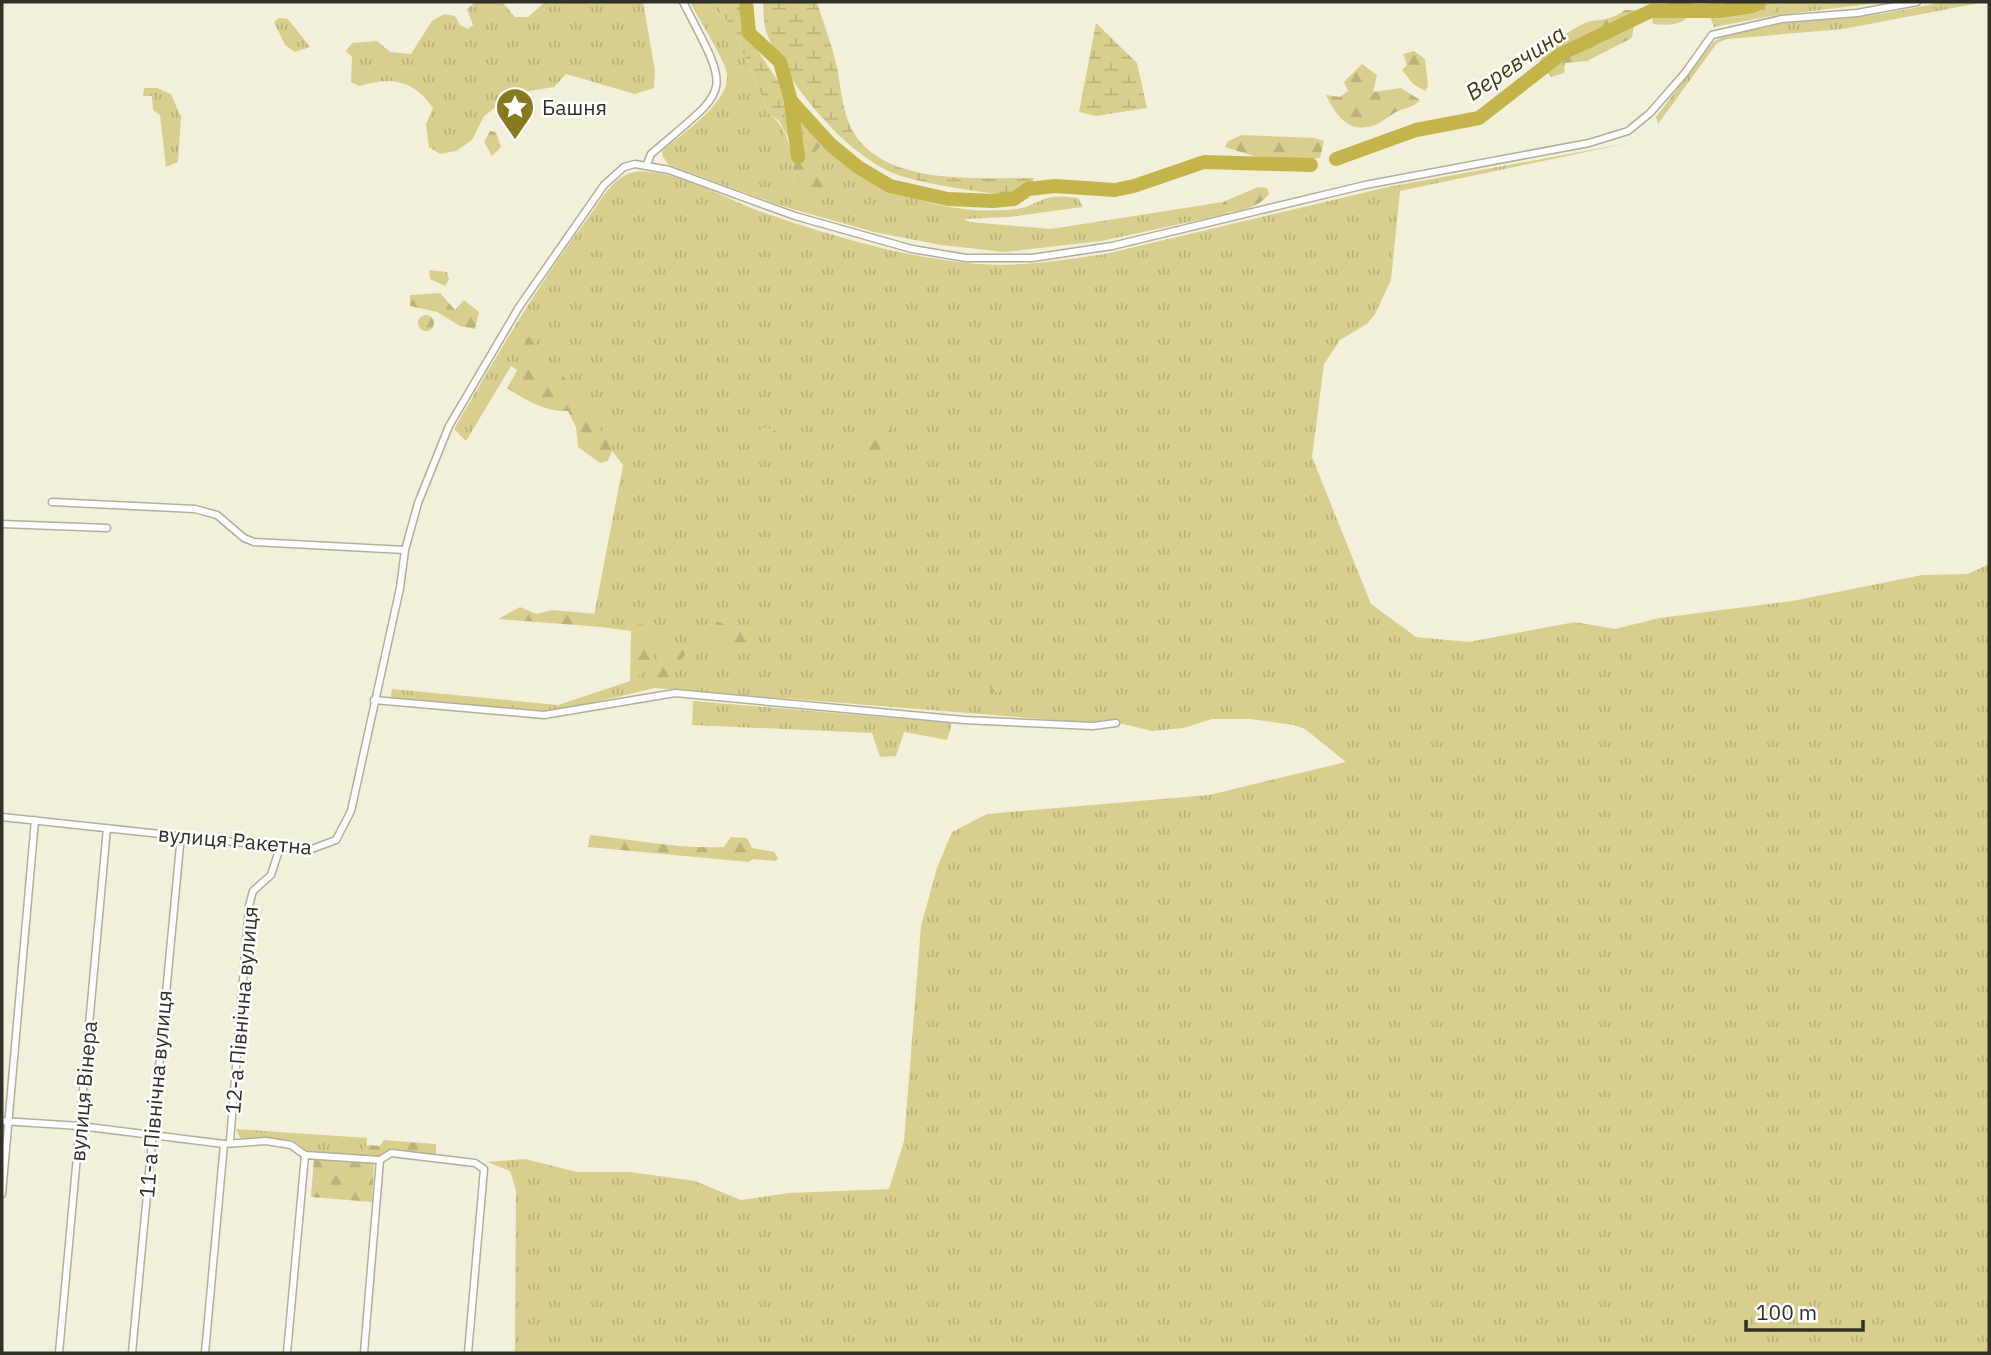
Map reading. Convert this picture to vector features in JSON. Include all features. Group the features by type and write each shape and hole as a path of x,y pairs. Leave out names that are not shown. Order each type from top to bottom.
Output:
{"street":[{"path":"684,2 718,70 718,89 709,104 651,154 647,164 795,216 912,249 966,258 1032,258 1112,246 1365,185 1589,143 1628,131 1650,113 1685,73 1712,35 1782,19 1857,13 1917,2"},
{"name":"вулиця Ракетна","path":"2,817 309,850 321,848 341,833 351,811 400,587 405,550 418,503 442,439 493,348 604,185 624,167 647,164"},
{"path":"52,502 195,509 217,514 244,538 254,542 405,550"},
{"path":"2,524 107,528"},
{"path":"374,700 544,715 675,693 964,720 1093,726 1116,723"},
{"path":"2,1194 5,1121 35,820"},
{"name":"вулиця Вінера","path":"59,1353 107,828"},
{"name":"11-а Північна вулиця","path":"132,1353 150,1136 181,835"},
{"name":"12-а Північна вулиця","path":"205,1353 249,906 253,891 271,875 280,847"},
{"path":"5,1121 227,1142 281,1142 301,1150 305,1155 287,1353"},
{"path":"305,1155 381,1158 391,1153 481,1166 484,1171 468,1353"},
{"path":"364,1353 381,1158"}],"green space":[{"path":"476,2 502,2 515,17 528,17 545,2 643,2 655,71 654,88 635,94 566,74 554,87 523,92 499,105 484,116 472,140 456,151 440,154 429,147 426,124 433,108 425,98 409,86 391,81 359,86 351,82 352,57 346,51 352,43 377,41 390,52 411,54 432,21 444,14 455,16 460,25 468,29 473,25 467,9"},
{"path":"690,2 715,2 736,36 769,113 786,137 794,185 810,156 825,143 868,175 890,187 937,204 962,209 1016,209 1051,197 1061,197 1078,198 1083,207 1009,217 964,219 970,222 1051,229 1223,202 1224,212 1232,213 1101,241 1005,252 941,245 874,232 782,206 669,165 662,151 703,117 726,85 727,74 721,58"},
{"path":"715,2 741,2 742,27 778,81 786,108 779,121 769,113 736,36"},
{"path":"763,2 817,2 834,55 846,115 858,139 876,156 900,167 926,174 1034,178 1028,199 948,187 901,176 861,154 822,117 789,74 767,34"},
{"path":"1669,2 1694,2 1685,20 1667,25 1653,24 1652,17"},
{"path":"1710,2 1721,2 1719,7 1743,2 1746,11 1743,17 1711,19"},
{"path":"1743,2 1785,2 1765,17 1743,17 1746,11"},
{"path":"1785,2 1886,2 1772,16 1714,27 1711,19 1765,16"},
{"path":"1944,2 1985,2 1843,29 1727,39 1717,43 1658,124 1656,117 1713,42 1729,35 1765,25 1869,16"},
{"path":"1625,10 1643,10 1644,16 1634,25 1632,38 1587,61 1565,63 1564,73 1551,77 1538,57 1543,52 1577,27 1607,19"},
{"path":"279,18 288,19 310,47 295,52 285,45 274,22"},
{"path":"1096,23 1137,63 1147,108 1096,116 1079,112"},
{"path":"1414,51 1425,59 1428,86 1425,91 1413,84 1402,70 1407,65 1403,54"},
{"path":"1362,64 1377,75 1373,92 1401,88 1420,100 1367,127 1345,122 1326,95 1340,97 1348,91 1344,82"},
{"path":"144,88 157,88 171,94 181,117 178,162 166,167 160,115 153,110 152,96 143,96"},
{"path":"786,108 796,111 825,143 810,156 825,187 804,193 794,185 791,143 779,121"},
{"path":"490,131 496,132 501,147 492,156 484,142"},
{"path":"1242,135 1314,138 1324,141 1320,158 1260,158 1225,147 1228,141"},
{"path":"1629,143 1400,191 1391,280 1375,314 1367,324 1340,340 1324,364 1312,457 1371,604 1416,637 1469,642 1575,622 1615,629 1659,618 1792,601 1922,575 1968,574 1989,564 1989,1353 515,1353 516,1190 510,1171 487,1162 525,1159 577,1172 630,1172 695,1181 741,1200 789,1193 889,1189 904,1141 921,926 937,868 952,832 987,814 1209,795 1346,762 1305,729 1251,719 1212,719 1184,728 1152,731 1111,721 1080,722 655,688 566,709 539,711 391,697 392,689 558,705 630,681 631,631 592,626 623,465 582,412 511,366 466,441 454,429 533,298 611,186 622,177 636,172 652,172 691,182 788,221 869,245 951,261 1010,265 1105,254 1388,187"},
{"path":"1258,187 1267,188 1269,194 1255,206 1223,212 1223,202"},
{"path":"429,270 447,272 449,280 445,286 430,279"},
{"path":"440,293 455,310 464,300 479,312 475,329 460,326 437,312 410,306 410,295"},
{"path":"426,315 432,317 432,329 426,331 420,329 418,323 420,317"},
{"path":"534,334 536,367 542,370 553,361 613,448 608,461 600,463 578,447 576,427 568,411 544,407 507,388 518,369 526,339"},
{"path":"883,420 891,421 890,434 885,440 901,437 903,442 896,454 886,457 886,449 883,448 877,457 865,456 860,444 863,434 877,430"},
{"path":"766,427 776,431 774,439 753,437 757,431"},
{"path":"520,607 536,614 553,610 597,614 602,627 498,619"},
{"path":"714,620 748,635 745,648 732,661 708,634"},
{"path":"638,623 653,628 656,644 652,659 644,672 631,681 632,631"},
{"path":"682,645 687,652 664,683 655,684 652,668 662,649"},
{"path":"1002,670 1000,692 992,692 986,673"},
{"path":"693,701 952,723 947,740 904,732 896,756 880,757 872,733 692,725"},
{"path":"590,835 707,847 724,847 731,837 747,838 752,848 774,852 778,858 776,861 753,859 749,862 588,847"},
{"path":"236,1129 367,1138 365,1154 360,1157 311,1154 292,1140 240,1138"},
{"path":"384,1140 436,1144 436,1155 389,1150 377,1157 360,1157 367,1145 380,1146"},
{"path":"314,1158 374,1163 372,1202 311,1197"}],"waterway":[{"name":"Веревчина","path":"746,2 749,33 780,62 791,101 830,144 858,167 890,186 948,199 993,201 1014,199 1028,189 1055,186 1115,190 1204,162 1311,165"},
{"name":"Веревчина","path":"1336,159 1416,130 1479,118 1561,54 1651,11 1719,11 1752,6 1760,2"},
{"path":"791,103 798,157"}],"place":[{"name":"Башня","path":"515,141"}]}
